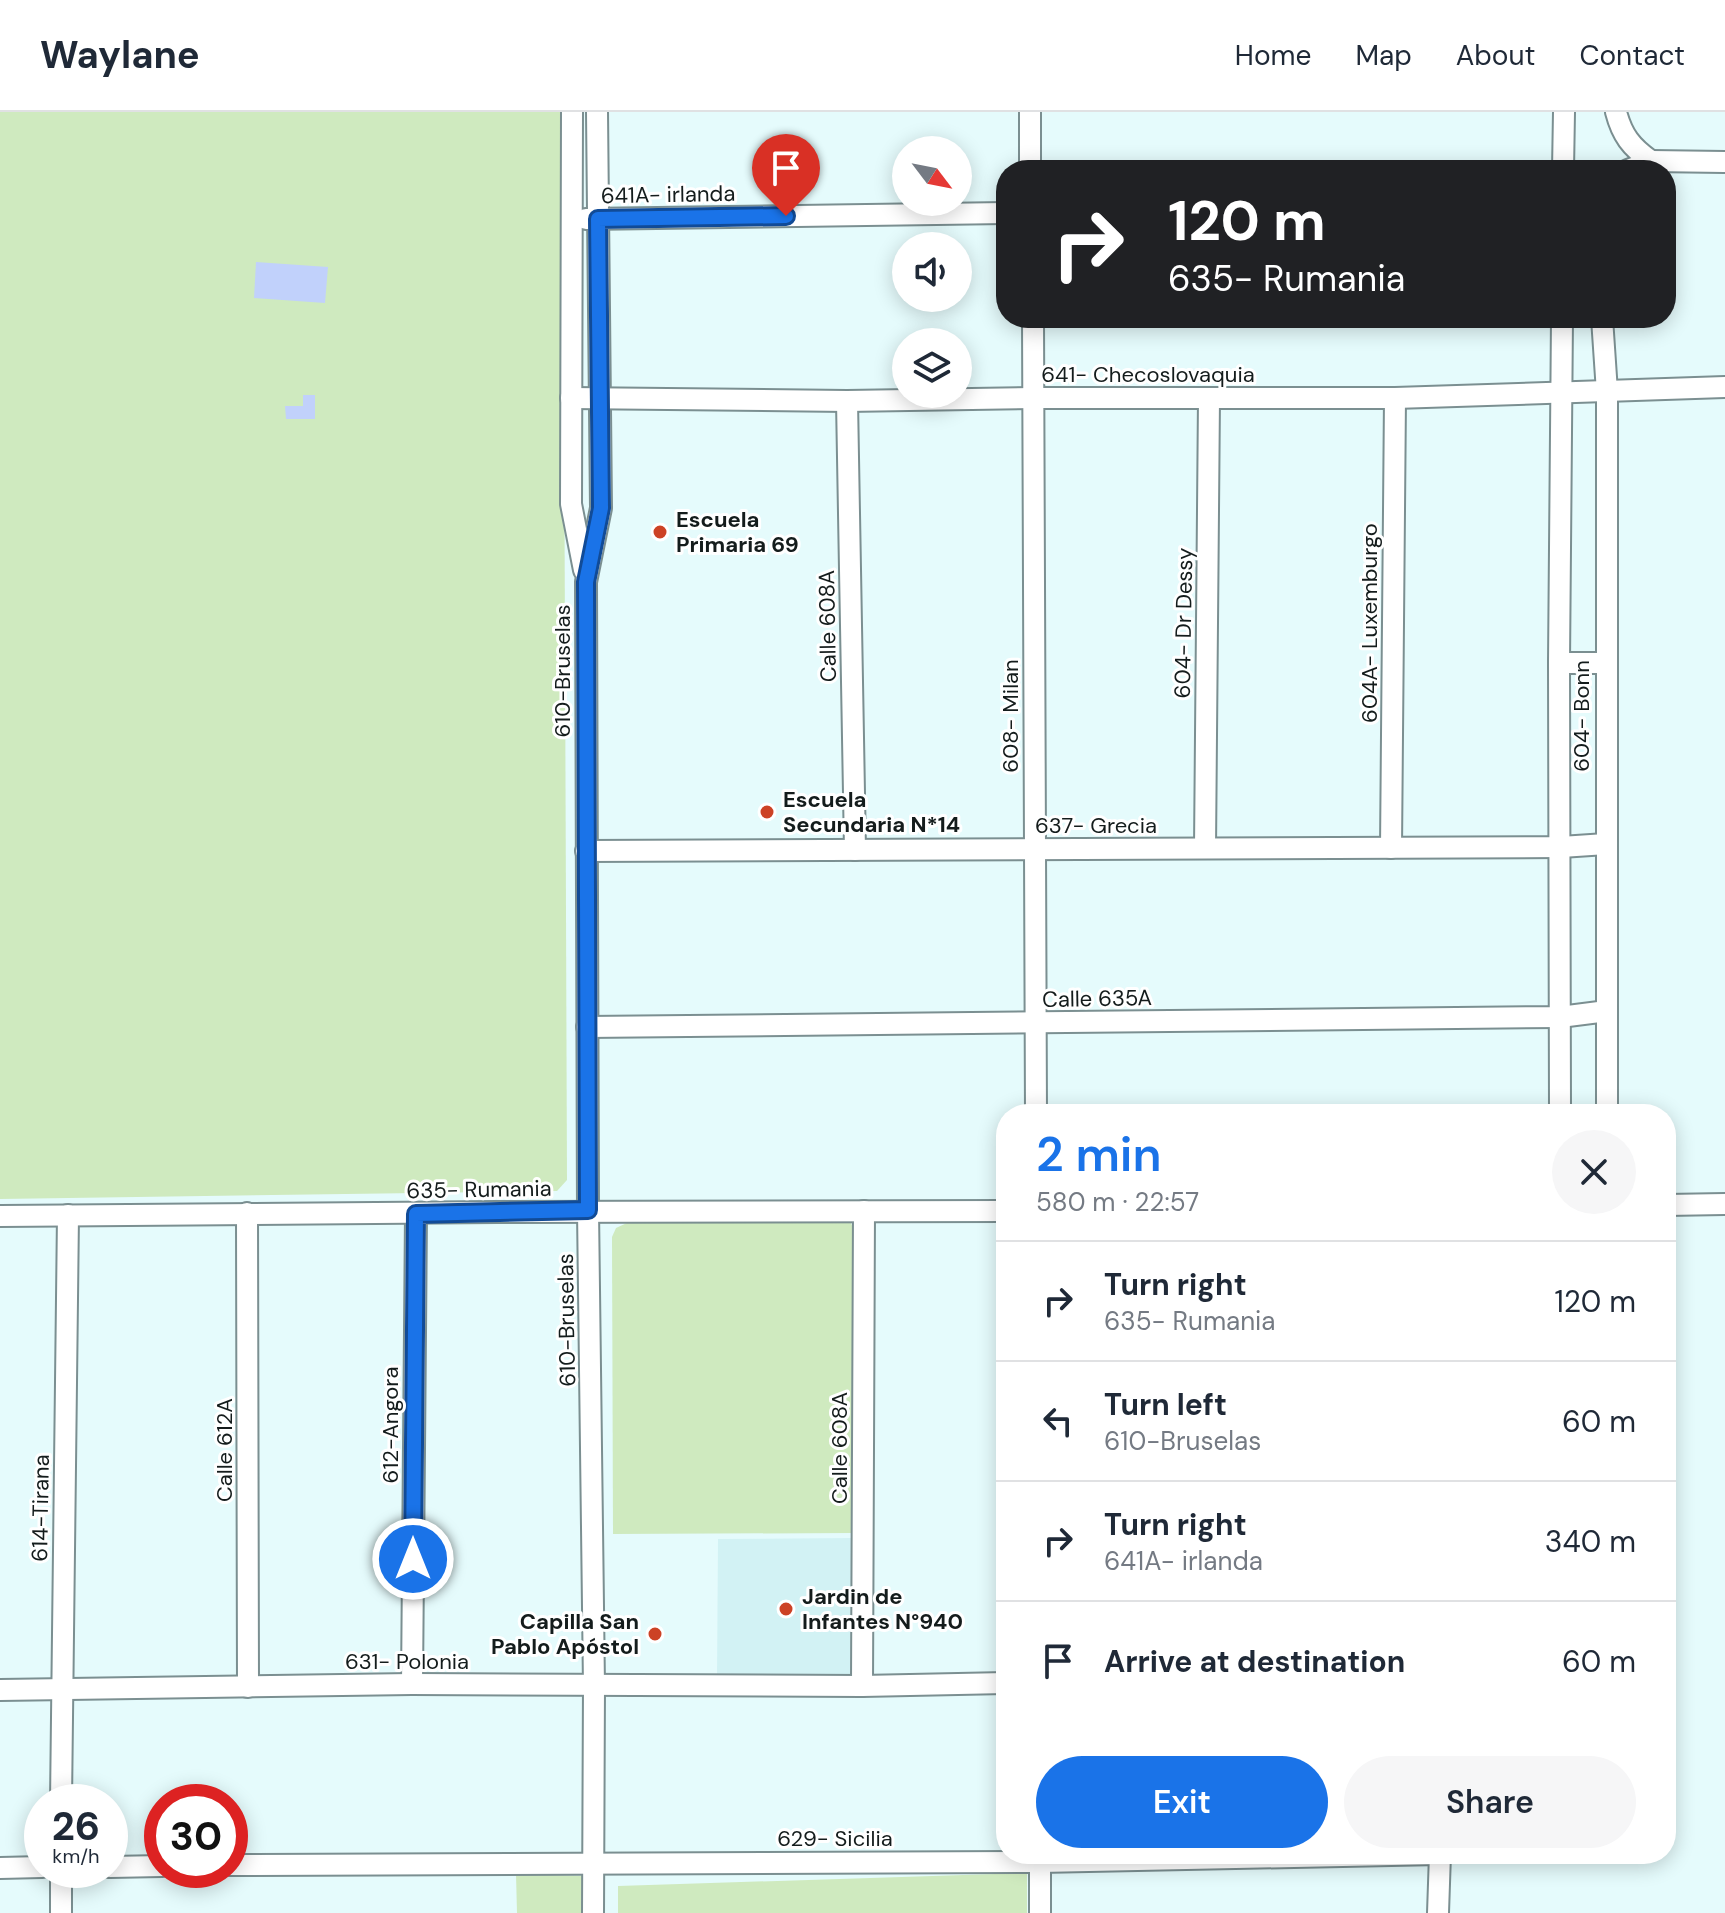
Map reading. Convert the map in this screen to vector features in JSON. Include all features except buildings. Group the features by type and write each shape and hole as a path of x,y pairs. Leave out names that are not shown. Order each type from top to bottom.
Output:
{"street":[{"name":"610-Bruselas","path":"572,112 571,504 586,582 593,1913"},
{"name":"610-Bruselas","path":"586,582 601,508 597,112"},
{"path":"1030,112 1030,160"},
{"path":"1563,160 1564,112"},
{"path":"1616,112 1622,133 1633,149 1650,160"},
{"path":"1676,161 1725,162"},
{"name":"641A- irlanda","path":"571,219 996,213"},
{"name":"608- Milan","path":"1033,328 1036,1104"},
{"name":"604- Bonn","path":"1560,1104 1562,328"},
{"name":"604- Bonn","path":"1603,328 1607,392 1607,1104"},
{"name":"641- Checoslovaquia","path":"571,398 847,401 1395,398 1725,387"},
{"name":"604- Dr Dessy","path":"1205,848 1209,398"},
{"name":"604A- Luxemburgo","path":"1391,848 1395,398"},
{"name":"Calle 608A","path":"847,401 855,850"},
{"path":"1559,663 1605,663"},
{"name":"637- Grecia","path":"586,851 1561,847 1606,844"},
{"name":"Calle 635A","path":"587,1027 1560,1017 1607,1011"},
{"path":"1676,1205 1725,1204"},
{"name":"635- Rumania","path":"0,1216 588,1210 996,1211"},
{"name":"Calle 608A","path":"862,1686 864,1211"},
{"name":"Calle 612A","path":"247,1213 248,1687"},
{"name":"612-Angora","path":"412,1684 416,1214"},
{"name":"614-Tirana","path":"61,1784 68,1215"},
{"name":"631- Polonia","path":"0,1690 412,1684 862,1686 996,1683"},
{"name":"629- Sicilia","path":"248,1865 996,1858"},
{"path":"1040,1864 1040,1913"},
{"path":"1438,1913 1440,1864"},
{"path":"0,1868 24,1867"},
{"path":"61,1888 61,1913"}],"shaded area":[{"name":"Jardin de Infantes N°940","path":"853,1538 853,1678 717,1678 718,1539"}],"green space":[{"path":"0,112 563,112 567,1180 557,1191 0,1199"},
{"path":"842,1218 851,1223 856,1236 854,1533 613,1534 612,1237 616,1228 629,1222"},
{"path":"1027,1873 1027,1913 618,1913 618,1886"},
{"path":"516,1874 585,1876 585,1913 517,1913"}],"water":[{"path":"256,262 328,267 325,303 254,298"},
{"path":"303,395 315,395 315,419 286,419 285,406 303,406"}],"place":[{"name":"Escuela Primaria 69","path":"660,532"},
{"name":"Escuela Secundaria N*14","path":"767,812"},
{"name":"Jardin de Infantes N°940","path":"786,1609"},
{"name":"Capilla San Pablo Apóstol","path":"655,1634"}],"route":[{"path":"413,1559 416,1214 588,1210 586,582 601,508 598,219 786,216"}]}
